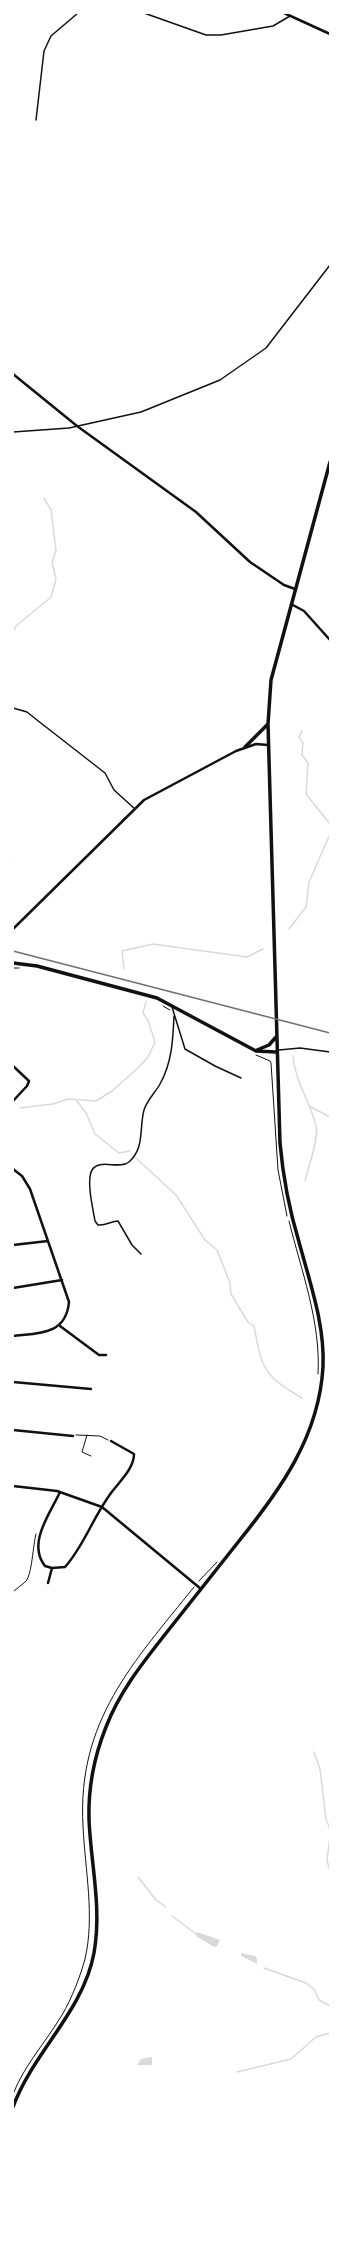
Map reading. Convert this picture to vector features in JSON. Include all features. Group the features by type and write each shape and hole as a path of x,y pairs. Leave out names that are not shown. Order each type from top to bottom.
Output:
{"main road":[{"path":"13,2107 30,2068 81,1994 92,1965 97,1935 97,1909 90,1826 90,1793 95,1761 106,1726 131,1680 263,1512 289,1474 313,1423 320,1396 323,1366 322,1343 314,1298 285,1186 280,1143 276,1052 268,724 271,680 330,462"},
{"path":"245,747 268,724"},
{"path":"13,963 37,966 138,991 170,1004 256,1051 276,1052"},
{"path":"256,1051 269,1045 276,1037"}],"street":[{"path":"284,13 290,14 330,34"},
{"path":"13,374 77,426 196,512 250,562 284,585 295,589"},
{"path":"291,604 304,611 330,640"},
{"path":"13,929 135,809 152,795 245,747 268,745"},
{"path":"13,1066 29,1081 27,1086 13,1101"},
{"path":"13,1169 22,1176 30,1189 69,1302 68,1313 60,1326 44,1332 13,1336"},
{"path":"13,1245 48,1241"},
{"path":"13,1288 62,1280"},
{"path":"60,1326 98,1355 106,1355"},
{"path":"13,1382 91,1389"},
{"path":"13,1430 73,1436"},
{"path":"60,1492 38,1540 37,1552 39,1558 44,1566 52,1568 65,1567 74,1558 102,1508 134,1462 134,1454 111,1441"},
{"path":"13,1486 60,1492 102,1508 201,1589"},
{"path":"48,1583 52,1568"}],"lane":[{"path":"36,120 44,51 51,36 78,13"},
{"path":"144,13 206,35 221,35 273,26 290,14"},
{"path":"13,432 77,426 150,409 228,376 266,348 330,265"},
{"path":"13,708 27,712 105,773 114,790 135,809"},
{"path":"170,1004 184,1048 215,1066 241,1078"},
{"path":"141,1254 132,1245 118,1221 112,1221 103,1226 98,1226 95,1221 89,1178 92,1169 97,1165 124,1164 135,1154 140,1144 144,1110 150,1098 160,1085 167,1067 172,1049 174,1016"},
{"path":"276,1052 284,1048 330,1052"}],"path":[{"path":"270,1061 278,1170 315,1322 318,1344 317,1380"},
{"path":"88,1435 82,1452 91,1456"},
{"path":"73,1436 100,1436 111,1441"},
{"path":"13,1592 26,1581 29,1575 32,1551"},
{"path":"13,2094 30,2061 62,2015 85,1959 90,1924 83,1825 83,1792 90,1751 96,1731 116,1689 130,1667 195,1584 221,1557"}],"shaded area":[{"path":"197,1932 220,1940 217,1946 214,1947 196,1936"},
{"path":"241,1953 255,1956 257,1959 257,1964 241,1956"},
{"path":"152,2057 152,2065 137,2065 141,2059"}],"waterway":[{"path":"13,632 16,626 51,597 56,579 52,563 56,550 51,510 44,498"},
{"path":"302,731 299,737 303,743 302,755 308,763 306,794 330,824"},
{"path":"289,929 306,907 309,882 330,834"},
{"path":"124,969 122,951 153,944 247,957 263,949"},
{"path":"20,1108 53,1104 68,1099 96,1101 112,1091 148,1057 155,1042 148,1020 143,1013 146,1002"},
{"path":"293,1056 294,1065 317,1132 315,1146 305,1181"},
{"path":"77,1101 86,1113 95,1134 119,1153 130,1151"},
{"path":"309,1106 330,1117"},
{"path":"135,1157 176,1195 205,1240 217,1250 230,1283 231,1294 248,1322 254,1326 259,1352 266,1370 279,1383 302,1398"},
{"path":"314,1752 320,1769 326,1819 330,1829"},
{"path":"330,1836 327,1860 330,1872"},
{"path":"138,1877 156,1900 166,1907"},
{"path":"172,1916 196,1934"},
{"path":"264,1968 306,1983 314,1989 319,2000 330,2006"},
{"path":"237,2072 291,2059 316,2037 330,2033"}],"railway":[{"path":"13,951 330,1033"}]}
